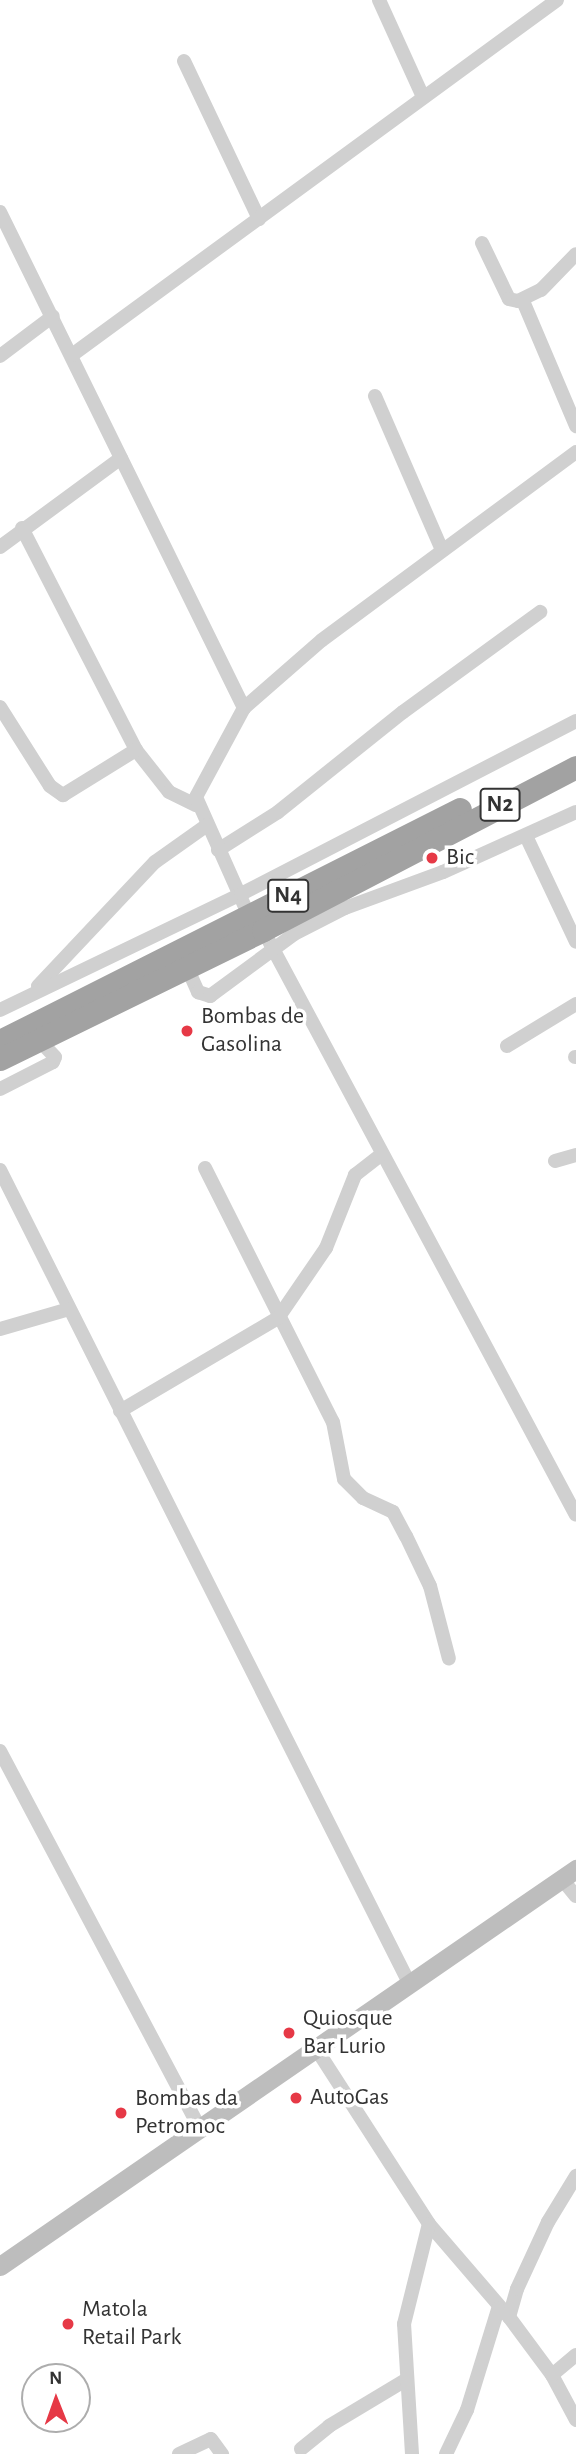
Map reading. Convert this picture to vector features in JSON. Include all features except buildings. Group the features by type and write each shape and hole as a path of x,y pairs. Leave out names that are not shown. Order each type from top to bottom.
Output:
{"highway":[{"name":"N4","path":"0,1059 186,965 256,922 576,750"},
{"name":"N2","path":"424,845 576,767"},
{"name":"N4","path":"0,1041 424,845"}],"main road":[{"path":"0,2266 569,1874"}],"street":[{"path":"379,0 423,97"},
{"path":"72,355 557,0"},
{"path":"184,61 259,219"},
{"path":"1,219 53,316 244,708"},
{"path":"482,243 509,299 523,301 576,254"},
{"path":"523,301 576,426"},
{"path":"0,356 53,316"},
{"path":"375,396 442,550"},
{"path":"196,805 199,789 244,708 322,640 576,452"},
{"path":"0,547 22,528 121,458"},
{"path":"22,528 136,750 169,792 196,805 256,922 576,1515"},
{"path":"219,850 278,812 403,712 540,612"},
{"path":"3,715 50,786 63,796 136,750"},
{"path":"186,965 198,992 210,996 256,922 576,721"},
{"path":"20,999 256,922 345,908 526,836 576,812"},
{"path":"0,1010 20,999 58,969 85,934 155,862 207,825"},
{"path":"526,836 576,942"},
{"path":"506,1046 576,1004"},
{"path":"0,1089 53,1062 55,1057 39,1040"},
{"path":"120,1410 278,1318 326,1248 355,1175 381,1155"},
{"path":"555,1161 576,1155"},
{"path":"205,1168 278,1318 333,1422 344,1479 363,1498 393,1512 406,1536 430,1586 449,1659"},
{"path":"0,1170 120,1410 197,1555 410,1985"},
{"path":"0,1329 69,1309"},
{"path":"0,1751 200,2128"},
{"path":"569,1874 576,1896"},
{"path":"317,2050 429,2224 552,2375 576,2420"},
{"path":"446,2454 467,2410 504,2313 548,2222 576,2176"},
{"path":"412,2454 404,2381 404,2324 419,2248 429,2224"},
{"path":"552,2375 576,2355"},
{"path":"301,2449 329,2426 404,2381"},
{"path":"179,2454 211,2439 222,2454"}],"place":[{"name":"Bic","path":"432,858"},
{"name":"Bombas de Gasolina","path":"187,1031"},
{"name":"Quiosque Bar Lurio","path":"289,2033"},
{"name":"AutoGas","path":"296,2098"},
{"name":"Bombas da Petromoc","path":"121,2113"},
{"name":"Matola Retail Park","path":"68,2324"}]}
